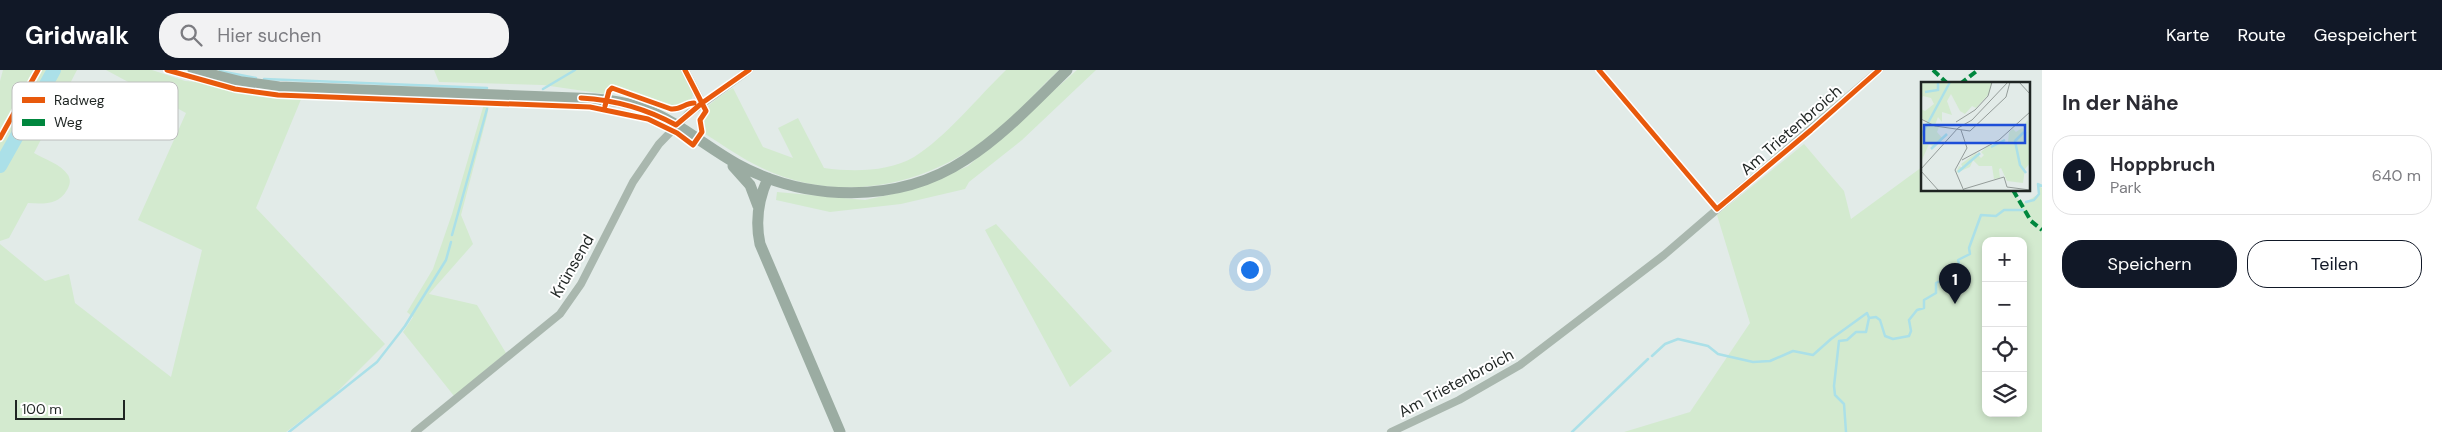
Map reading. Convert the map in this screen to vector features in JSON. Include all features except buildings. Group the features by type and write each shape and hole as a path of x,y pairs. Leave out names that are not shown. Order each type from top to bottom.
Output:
{"main road":[{"path":"193,70 242,82 279,87 607,100 643,108 676,125 719,153 768,178 805,188 848,192 889,189 925,180 963,162 987,145 1068,70"},
{"path":"719,153 748,181 758,206"},
{"path":"768,178 758,206 758,232 762,250 840,432"}],"street":[{"path":"685,70 702,103"},
{"name":"Krünsend","path":"414,432 539,332 564,309 581,284 633,182 659,144 676,125 702,103 749,70"},
{"name":"Am Trietenbroich","path":"1391,432 1482,388 1528,359 1664,255 1879,70"}],"green space":[{"path":"3,70 77,70 71,82 12,82 12,140 41,140 34,153 65,171 70,182 64,195 55,201 28,203 9,238 0,241 0,81"},
{"path":"106,70 152,70 185,81 199,82 239,92 302,97 256,208 385,344 333,396 286,432 0,432 0,244 45,281 69,274 75,303 171,377 202,250 138,220 174,140 178,140 178,131 186,113 178,109 178,82 128,82"},
{"path":"434,70 681,70 693,96 687,104 675,108 613,87 609,88 605,94 543,85 439,82"},
{"path":"1006,70 1059,70 1002,126 975,147 946,164 915,176 883,184 851,187 818,185 786,178 734,153 702,132 700,123 705,110 719,97 733,88 763,147 793,158 778,128 798,118 824,168 870,170 882,168 904,162 926,149"},
{"path":"1077,70 1096,70 1022,140 969,182 965,189 901,204 830,212 776,200 777,192 865,200 911,190 968,166"},
{"path":"484,104 489,104 487,116 461,215 473,244 429,294 477,305 506,353 454,396 403,332 413,317 407,312 433,269 452,214"},
{"path":"1804,144 1844,191 1851,219 1921,168 1921,191 2012,191 2022,204 2039,194 2038,185 2042,188 2042,432 1624,432 1690,412 1750,323 1717,215"},
{"path":"996,224 1112,351 1070,387 985,230"}],"waterway":[{"path":"47,82 54,70"},
{"path":"543,89 575,70"},
{"path":"220,71 256,78"},
{"path":"264,79 487,88"},
{"path":"489,104 525,105"},
{"path":"452,235 487,109"},
{"path":"0,166 15,140"},
{"path":"2026,202 2034,200 2039,194 2038,184 2042,186"},
{"path":"1846,432 1844,404 1835,395 1834,386 1839,341 1847,340 1856,332 1866,332 1869,318 1876,317 1880,320 1885,336 1893,339 1909,336 1911,331 1909,320 1917,310 1924,308 1924,300 1936,293 1936,283 1946,278 1955,280 1960,267 1958,260 1970,254 1969,248 1981,215 1996,216 2004,210 2023,210"},
{"path":"289,432 377,362 405,326 446,260 451,242"},
{"path":"1652,356 1665,344 1678,339 1708,346 1718,354 1753,362 1770,361 1793,351 1813,355 1831,339 1867,313 1869,318"},
{"path":"1572,432 1648,359"}],"marked path":[{"path":"1933,70 1946,82"},
{"path":"1963,82 1978,70"},
{"path":"2014,191 2031,221 2042,230"}],"cycle path":[{"path":"31,82 38,70"},
{"path":"167,70 235,89 278,95 590,107 648,119 677,133 693,145 702,132 700,120 706,111 685,70"},
{"path":"581,98 630,106 676,125 702,103 749,70"},
{"path":"1599,70 1717,209 1879,70"},
{"path":"605,106 609,91 612,88 671,109 694,103"},
{"path":"0,138 12,117"}],"place":[{"name":"Hoppbruch","path":"1955,304"}]}
